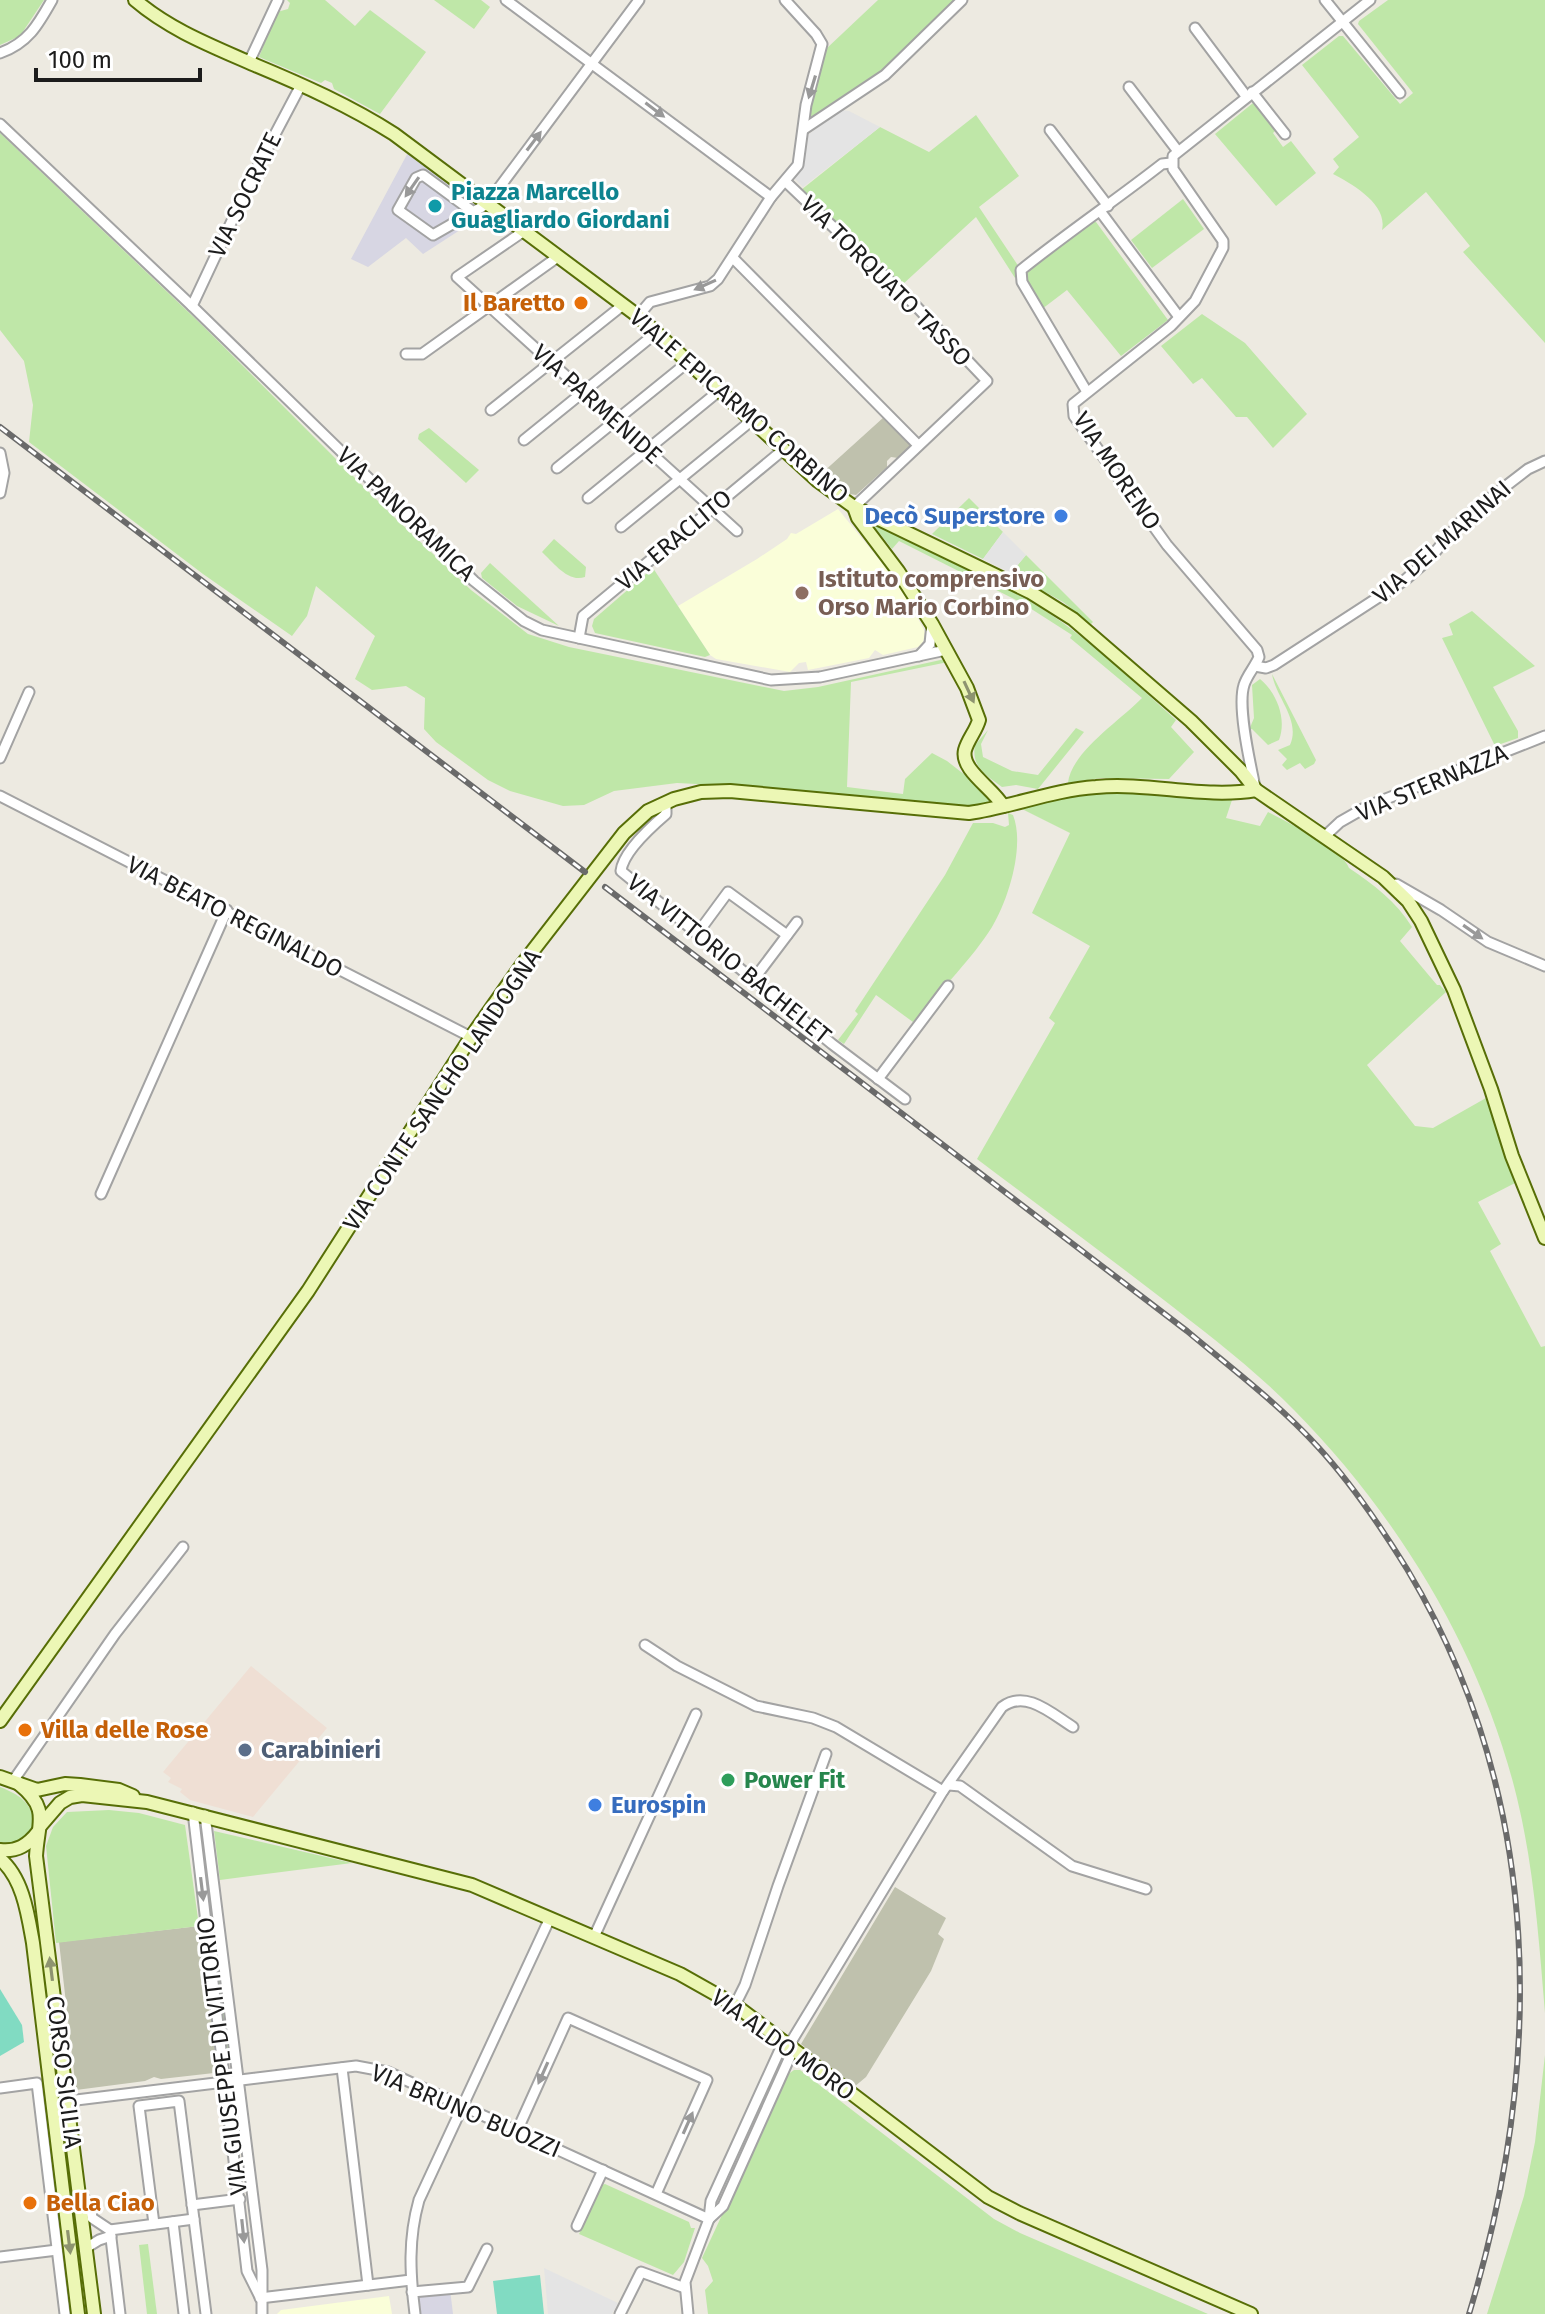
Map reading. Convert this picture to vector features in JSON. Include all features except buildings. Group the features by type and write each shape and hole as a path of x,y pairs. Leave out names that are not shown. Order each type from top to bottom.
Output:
{"main road":[{"name":"VIALE EPICARMO CORBINO","path":"135,0 150,13 199,41 361,114 638,316 818,481 854,507 1030,592 1073,619 1246,767 1256,790 1383,877 1408,901 1421,921 1454,990 1512,1156 1545,1238"},
{"path":"854,507 858,518 898,571 932,624 967,688 979,720 965,751 965,759 968,768 996,793 1003,806"},
{"name":"VIA CONTE SANCHO LANDOGNA","path":"0,1721 308,1291 471,1037 521,966 624,833 648,811 701,792 730,791 969,813 1047,794 1093,787 1149,786 1231,793 1256,790"},
{"path":"11,1781 37,1790 65,1784 119,1790 147,1802"},
{"path":"11,1781 34,1798 39,1807 41,1827"},
{"path":"0,1850 26,1845 60,1803 70,1797 82,1795 147,1802"},
{"name":"VIA ALDO MORO","path":"147,1802 472,1885 680,1974 735,2005 988,2197 1251,2314"},
{"name":"CORSO SICILIA","path":"41,1827 36,1856 94,2314"},
{"name":"CORSO SICILIA","path":"0,1859 14,1875 29,1921 78,2314"}],"street":[{"path":"0,53 12,49 32,34 52,0"},
{"path":"249,62 278,0"},
{"path":"506,0 771,197"},
{"path":"472,211 423,175 416,178 398,210 433,235 487,204 639,0"},
{"path":"638,316 650,302 710,286 733,258 771,197 798,165 806,105 822,44 785,0"},
{"path":"804,129 885,75 962,0"},
{"path":"1325,0 1400,93"},
{"path":"1087,392 1020,276 1021,270 1071,229 1162,164 1171,163 1177,150 1370,0"},
{"path":"1195,28 1285,134"},
{"name":"VIA SOCRATE","path":"192,306 253,176 301,85"},
{"path":"1129,87 1177,150"},
{"name":"VIA PANORAMICA","path":"0,124 474,581 524,621 542,630 771,680 808,679 946,650"},
{"path":"1050,130 1179,317"},
{"name":"VIA MORENO","path":"1171,163 1223,241 1223,248 1195,301 1171,326 1073,404 1074,416 1167,545 1257,650 1259,657 1255,666"},
{"name":"VIA TORQUATO TASSO","path":"786,182 914,304 987,381 918,445"},
{"name":"VIA PARMENIDE","path":"524,231 457,277 737,531"},
{"path":"406,354 422,354 559,256"},
{"path":"733,258 918,445 854,507"},
{"path":"491,410 623,305"},
{"path":"524,440 656,333"},
{"path":"557,468 688,362"},
{"path":"588,498 719,391"},
{"path":"621,527 751,421"},
{"name":"VIA ERACLITO","path":"579,638 583,616 783,450"},
{"path":"0,453 4,482 0,493"},
{"name":"VIA DEI MARINAI","path":"1255,666 1266,668 1274,665 1394,588 1430,558 1463,519 1528,469 1545,461"},
{"path":"917,657 930,644 932,624"},
{"path":"1246,767 1242,694 1255,666"},
{"path":"0,758 29,692"},
{"name":"VIA STERNAZZA","path":"1324,837 1340,822 1368,806 1545,736"},
{"name":"VIA BEATO REGINALDO","path":"0,796 471,1037"},
{"name":"VIA VITTORIO BACHELET","path":"666,802 666,814 646,832 622,864 621,871 905,1099"},
{"path":"1383,877 1488,942 1545,966"},
{"path":"697,934 728,892 787,935"},
{"path":"1421,921 1431,905"},
{"path":"101,1194 227,910"},
{"path":"754,979 797,922"},
{"path":"878,1079 948,986"},
{"path":"11,1781 115,1634 183,1547"},
{"path":"645,1645 677,1666 756,1706 813,1718 836,1727 946,1788 960,1786 1072,1866 1146,1889"},
{"path":"688,2314 685,2288 689,2267 709,2219 711,2201 788,2047 946,1788 1009,1701 1031,1701 1073,1727"},
{"path":"594,1937 696,1714"},
{"path":"735,2005 745,1985 826,1754"},
{"name":"VIA GIUSEPPE DI VITTORIO","path":"199,1814 239,2081 262,2270 262,2314"},
{"name":"VIA GIUSEPPE DI VITTORIO","path":"199,1814 247,2271 260,2298"},
{"path":"415,2314 411,2280 411,2227 419,2200 550,1918"},
{"path":"517,2131 568,2018 707,2080 656,2194"},
{"name":"VIA BRUNO BUOZZI","path":"68,2101 370,2067 388,2072 709,2219"},
{"path":"342,2068 368,2285"},
{"path":"0,2088 37,2083 65,2314"},
{"path":"154,2224 139,2106 179,2101 206,2314"},
{"path":"43,2131 58,2150"},
{"path":"577,2226 603,2170"},
{"path":"79,2191 90,2205 92,2218 110,2233 120,2314"},
{"path":"53,2217 64,2199"},
{"path":"192,2205 240,2199"},
{"path":"86,2248 110,2233 194,2219"},
{"path":"173,2222 184,2314"},
{"path":"412,2292 468,2287 487,2249"},
{"path":"0,2257 57,2250"},
{"path":"60,2271 75,2287"},
{"path":"620,2314 641,2272 685,2288"},
{"path":"260,2298 411,2280"}],"shaded area":[{"path":"841,110 880,127 803,187 794,178 802,166 808,135"},
{"name":"Piazza Marcello Guagliardo Giordani","path":"411,147 494,208 423,254 406,238 368,267 351,259"},
{"path":"884,417 911,445 898,458 891,457 887,467 856,495 821,474"},
{"name":"Istituto comprensivo Orso Mario Corbino","path":"838,509 911,605 925,632 923,642 918,647 883,655 875,650 869,658 808,670 806,662 799,663 790,672 716,659 710,655 678,606 757,559 791,533 796,534"},
{"path":"1003,532 1026,555 1011,573 983,559"},
{"name":"Carabinieri","path":"251,1666 327,1728 253,1817 190,1800 180,1792 182,1789 168,1782 171,1778 163,1772"},
{"path":"895,1887 946,1918 938,1934 944,1939 931,1971 866,2077 854,2087 801,2044"},
{"path":"199,1926 217,2070 214,2073 161,2079 154,2077 145,2081 76,2090 59,1942"},
{"path":"544,2268 618,2303 612,2314 548,2314"},
{"path":"450,2289 453,2314 415,2314 412,2292"},
{"path":"389,2296 392,2314 277,2314 281,2310"}],"green space":[{"path":"0,0 44,0 20,36 0,45"},
{"path":"287,0 325,0 355,26 370,10 426,52 380,114 334,89 332,83 325,80 321,83 259,57 277,12 288,9 290,3"},
{"path":"434,0 481,0 490,7 474,29"},
{"path":"878,0 958,0 883,73 813,120 808,114 826,49"},
{"path":"1388,0 1545,0 1545,343 1463,252 1470,246 1426,192 1382,230 1380,212 1374,203 1333,174 1339,167 1333,159 1359,137 1302,65 1343,36 1400,104 1413,93 1358,24"},
{"path":"1253,103 1275,131 1273,133 1283,147 1291,141 1316,173 1276,206 1215,134"},
{"path":"976,115 1019,176 979,207 1019,267 1015,278 976,217 902,285 801,190 880,127 929,152"},
{"path":"0,133 202,325 471,590 528,634 569,647 784,691 818,687 945,659 948,662 851,682 847,787 903,794 905,779 932,753 988,793 991,800 981,805 951,806 755,787 677,783 614,791 584,805 563,806 510,791 488,780 436,742 424,729 425,698 406,686 372,690 355,679 375,636 316,586 307,616 292,636 203,574 29,442 33,405 24,361 0,330"},
{"path":"1183,199 1204,229 1152,268 1131,240"},
{"path":"1091,221 1096,222 1168,320 1121,356 1067,290 1042,309 1025,280 1026,271"},
{"path":"1202,314 1245,343 1307,414 1273,448 1247,417 1236,417 1202,378 1193,384 1161,346"},
{"path":"429,428 479,470 466,483 418,439 419,434"},
{"path":"969,498 1003,532 983,559 932,534"},
{"path":"869,520 1001,586 1062,622 1176,720 1171,727 1194,752 1169,779 1101,778 1068,783 1071,771 1087,748 1142,698 1070,638 1072,635 1022,603 899,541 892,549"},
{"path":"554,539 586,567 585,577 567,575 542,552"},
{"path":"1026,555 1093,622 1091,624 1063,602 1011,573"},
{"path":"490,563 559,626 517,606 482,578 481,573"},
{"path":"653,568 710,655 705,657 595,633 592,626 594,619"},
{"path":"1472,611 1535,666 1493,687 1518,731 1518,738 1495,746 1442,638 1453,635 1449,624"},
{"path":"1272,674 1316,760 1305,769 1300,763 1287,770 1282,765 1287,759 1278,750 1290,745 1293,736 1290,718"},
{"path":"1260,679 1276,699 1281,715 1279,740 1268,745 1252,729 1249,730 1254,718 1252,685"},
{"path":"1076,728 1084,732 1038,789 1016,785 1002,787 981,770 975,759 975,745 988,730 981,744 983,757 1012,771 1038,775"},
{"path":"1118,791 1214,796 1232,800 1226,818 1260,826 1268,812 1326,845 1349,868 1392,901 1412,927 1400,941 1446,992 1367,1065 1415,1126 1433,1128 1486,1098 1517,1182 1478,1202 1501,1244 1490,1251 1541,1347 1545,1346 1545,2013 1528,1851 1502,1744 1458,1639 1401,1541 1332,1451 1262,1380 1160,1297 977,1159 1055,1023 1049,1018 1090,946 1032,913 1070,833 1022,809 1056,798"},
{"path":"1008,813 1013,815 1016,827 1013,872 998,915 984,939 913,1022 876,995 844,1044 838,1040 858,1014 855,1011 945,875 973,823 993,823 1005,827 1009,825"},
{"path":"0,1787 23,1800 33,1816 34,1824 27,1833 11,1843 0,1843"},
{"path":"109,1810 139,1813 185,1825 199,1926 56,1943 46,1846 53,1827 67,1812"},
{"path":"201,1829 231,2059 230,2062 227,2059"},
{"path":"214,1831 352,1863 220,1880"},
{"path":"0,1989 22,2025 24,2042 0,2056"},
{"path":"1545,2055 1545,2314 1487,2314 1524,2196 1535,2142"},
{"path":"800,2070 994,2219 1208,2314 708,2314 705,2290 713,2281 702,2258 787,2075"},
{"path":"605,2184 689,2222 691,2228 695,2228 684,2262 673,2275 579,2234"},
{"path":"148,2244 157,2314 147,2314 139,2245"},
{"path":"540,2275 544,2314 497,2314 493,2281"}],"railway":[{"path":"0,427 585,872"},
{"path":"605,887 1187,1331 1254,1387 1331,1461 1366,1506 1407,1569 1452,1657 1486,1747 1507,1840 1518,1934 1519,2029 1511,2124 1494,2220 1469,2314"}],"place":[{"name":"Piazza Marcello Guagliardo Giordani","path":"435,206"},
{"name":"Il Baretto","path":"581,303"},
{"name":"Decò Superstore","path":"1061,516"},
{"name":"Istituto comprensivo Orso Mario Corbino","path":"802,593"},
{"name":"Villa delle Rose","path":"25,1730"},
{"name":"Carabinieri","path":"245,1750"},
{"name":"Power Fit","path":"728,1780"},
{"name":"Eurospin","path":"595,1805"},
{"name":"Bella Ciao","path":"30,2203"}]}
